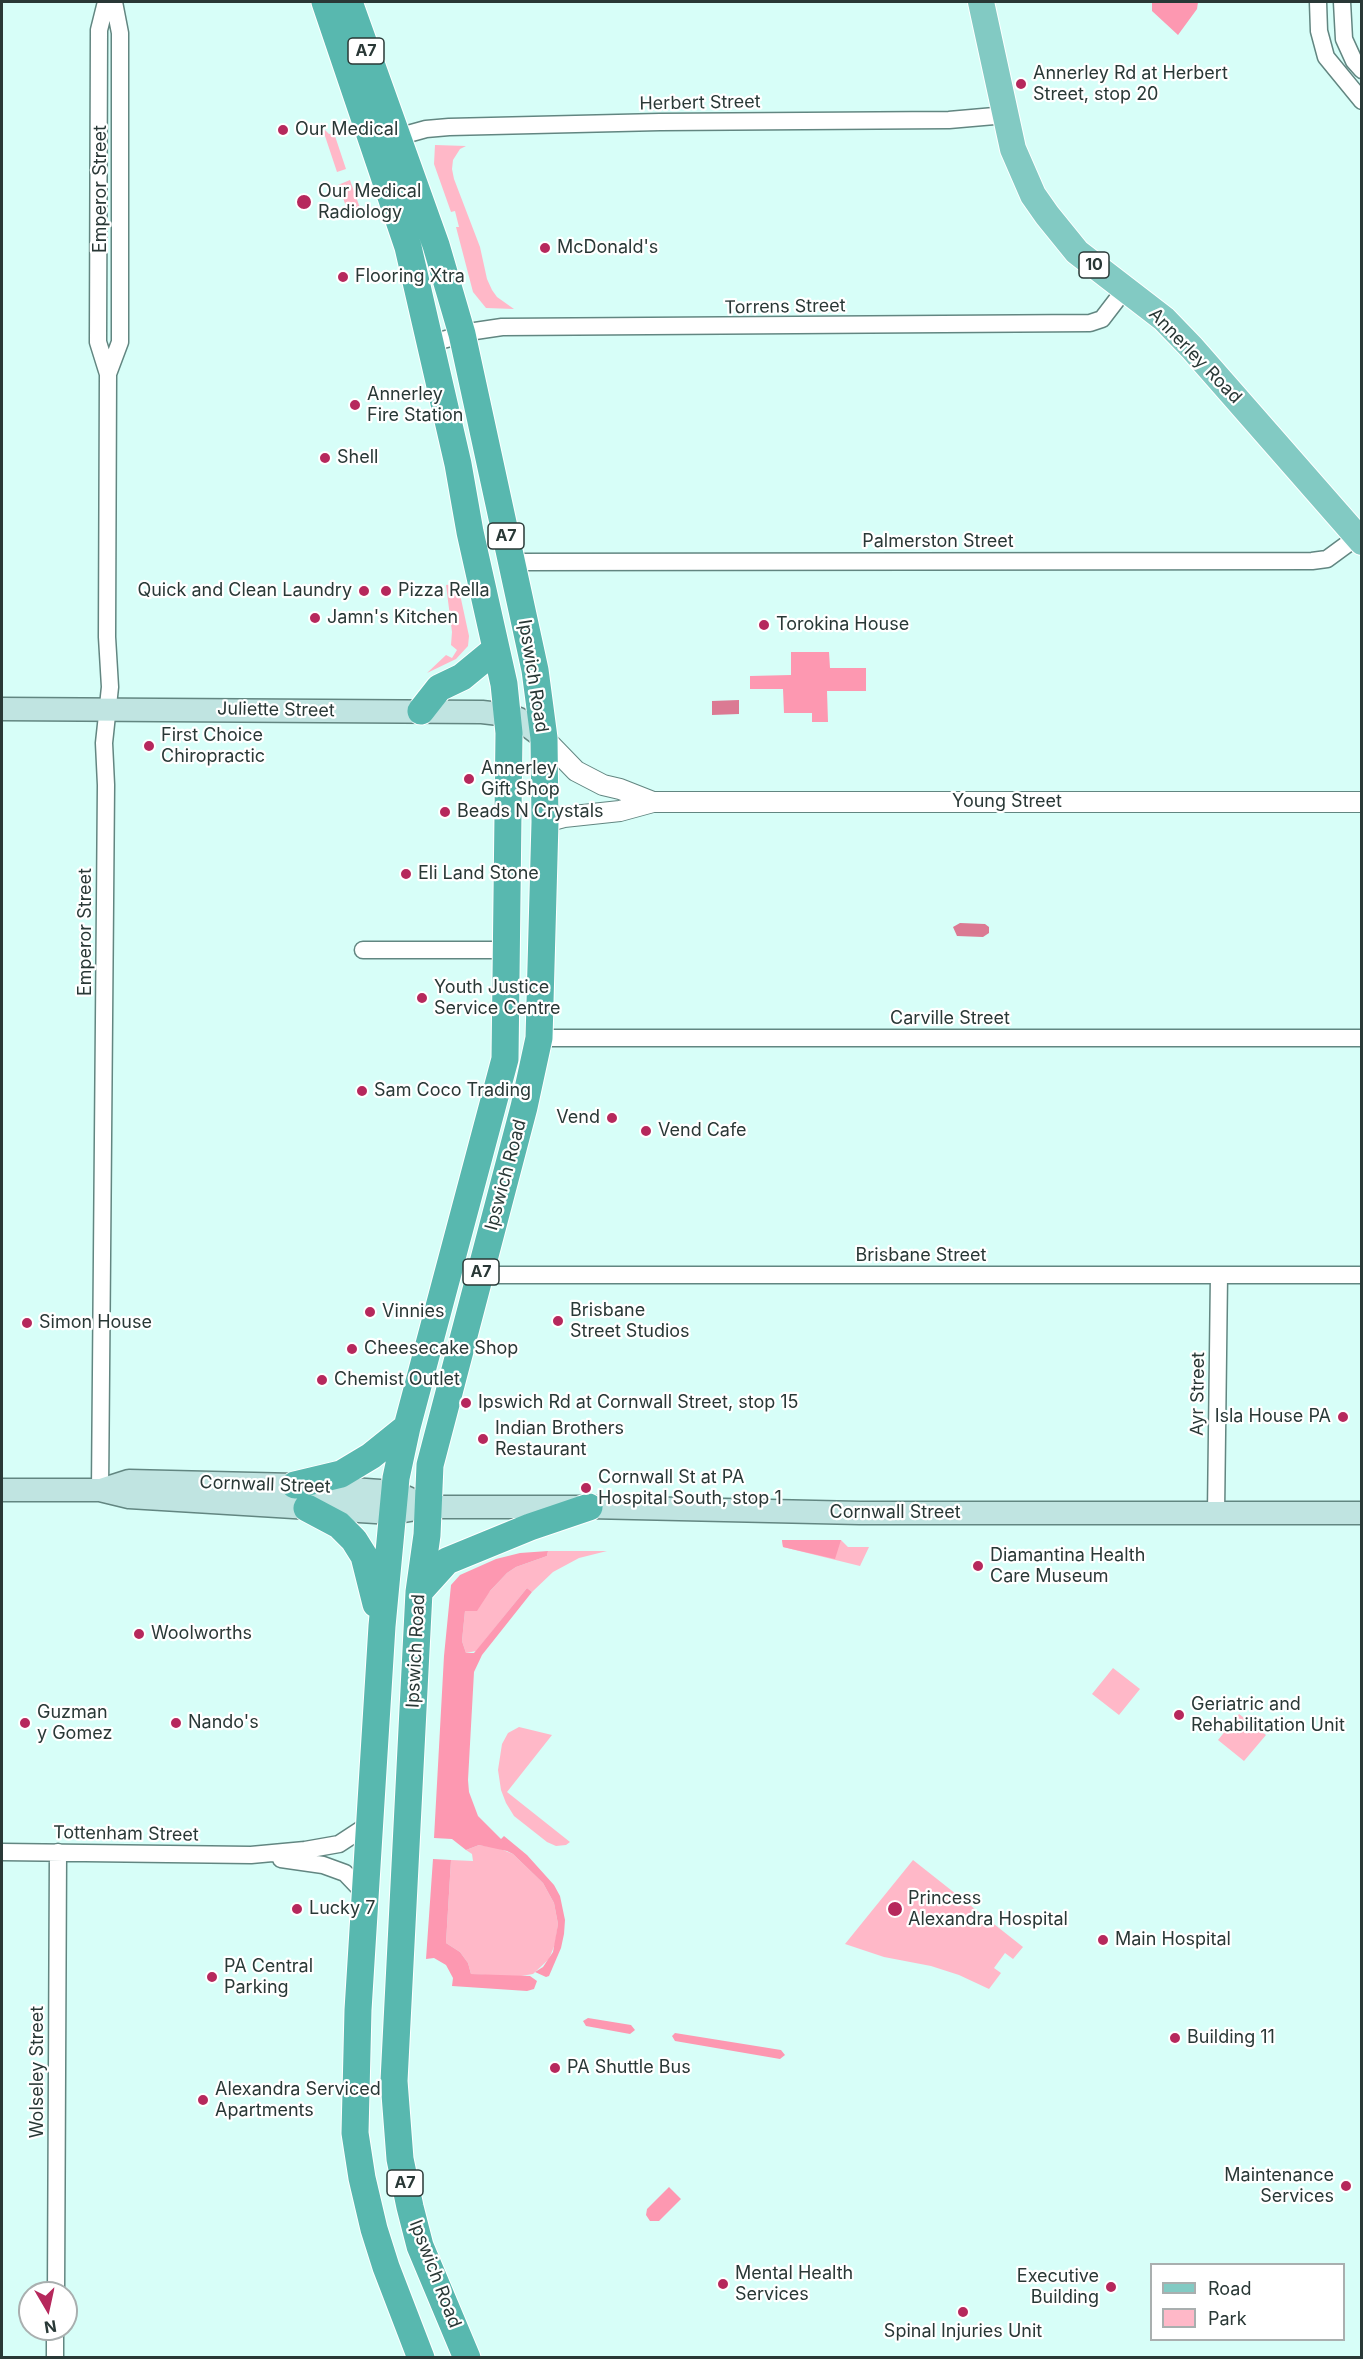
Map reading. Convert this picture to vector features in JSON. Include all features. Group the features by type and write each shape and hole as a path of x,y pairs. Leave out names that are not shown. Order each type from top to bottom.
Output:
{"highway":[{"name":"Ipswich Road","path":"325,2 404,231 432,343 508,715 506,1040 502,1069 406,1427 393,1502 382,1626 358,2010 355,2133 362,2178 386,2267 421,2358"},
{"name":"Ipswich Road","path":"349,2 436,245 462,334 535,670 544,738 545,822 539,1038 524,1107 430,1465 419,1592 394,2081 400,2159 420,2246 467,2358"},
{"path":"421,711 439,688 462,677 496,649"},
{"path":"382,1626 364,1556 359,1548 339,1525 301,1497 371,1456 406,1427"},
{"path":"419,1592 447,1561 588,1507"}],"main road":[{"name":"Annerley Road","path":"981,2 1013,149 1023,173 1047,215 1077,252 1164,319 1192,348 1359,540"},
{"name":"Juliette Street","path":"2,709 482,712 508,715 519,719 544,738"},
{"name":"Cornwall Street","path":"2,1490 100,1490 129,1481 301,1497 393,1502 428,1507 588,1507 860,1513 1362,1513"}],"street":[{"name":"Emperor Street","path":"100,1490 106,832 104,743 110,687 107,637 108,374 98,342 99,30 106,2"},
{"name":"Emperor Street","path":"108,374 120,342 120,33 114,2"},
{"path":"1318,2 1319,31 1326,57 1362,101"},
{"path":"1342,2 1344,39 1354,61 1362,70"},
{"name":"Herbert Street","path":"397,137 426,129 449,127 660,122 949,120 1006,116"},
{"name":"Torrens Street","path":"432,343 462,334 502,327 1090,323 1102,319 1125,289"},
{"name":"Palmerston Street","path":"512,562 1312,561 1327,559 1359,540"},
{"name":"Young Street","path":"544,738 576,771 603,785 652,802"},
{"name":"Young Street","path":"545,822 564,816 620,811 652,802 1362,802"},
{"path":"363,950 507,950"},
{"name":"Carville Street","path":"539,1038 1362,1038"},
{"name":"Brisbane Street","path":"480,1275 1362,1275"},
{"name":"Ayr Street","path":"1216,1513 1218,1275"},
{"name":"Tottenham Street","path":"2,1852 251,1855 305,1851 339,1845 371,1823"},
{"name":"Wolseley Street","path":"56,2281 58,1852"},
{"name":"Tottenham Street","path":"251,1855 323,1866 345,1873 366,1895"},
{"path":"55,2358 56,2341"}],"green space":[{"path":"323,130 329,134 334,133 346,169 337,172"},
{"path":"435,145 466,146 460,149 453,160 454,179 480,247 487,279 492,290 497,297 514,309 486,308 473,292 456,227 459,227 455,211 451,212 434,164"},
{"path":"350,180 360,208 349,214 338,185"},
{"path":"446,585 458,585 469,636 468,646 456,659 427,673 446,655 452,658 457,650 451,645 452,632"},
{"path":"782,1540 841,1540 848,1547 869,1547 860,1566 783,1547"},
{"path":"548,1551 607,1551 579,1558 553,1572 532,1592 527,1588 476,1651 466,1653 462,1641 465,1611 490,1591 507,1573 516,1567 547,1556"},
{"path":"1113,1668 1140,1689 1119,1715 1092,1694"},
{"path":"1239,1714 1266,1735 1244,1761 1218,1740"},
{"path":"519,1727 552,1735 507,1792 570,1842 566,1845 556,1846 547,1842 514,1816 506,1803 498,1770 502,1744 508,1733"},
{"path":"479,1845 498,1848 513,1854 543,1883 554,1903 558,1924 555,1944 549,1959 533,1974 515,1977 471,1974 468,1963 460,1952 446,1943 451,1860 473,1861 472,1854 466,1850"},
{"path":"913,1860 1023,1947 1013,1959 1005,1953 994,1968 1001,1973 989,1989 959,1975 931,1966 884,1957 845,1944"}],"shaded area":[{"path":"1152,2 1198,2 1197,9 1178,35 1152,11"},
{"path":"791,652 829,652 830,668 866,668 866,691 827,691 828,722 812,722 812,713 784,713 783,689 750,689 750,676 791,675"},
{"path":"739,700 739,714 712,715 712,701"},
{"path":"960,923 985,924 989,927 989,933 983,937 957,936 953,927"},
{"path":"782,1540 841,1540 835,1559 783,1547"},
{"path":"548,1551 547,1556 516,1567 507,1573 490,1591 477,1611 465,1611 462,1641 466,1653 474,1653 527,1588 532,1592 482,1655 474,1672 468,1780 469,1792 478,1816 501,1839 504,1836 527,1855 554,1885 560,1896 565,1920 564,1934 561,1948 549,1976 546,1977 535,1972 543,1967 553,1952 558,1924 554,1903 543,1883 507,1851 479,1845 466,1850 452,1839 434,1838 444,1656 451,1585 460,1575 496,1559 520,1553"},
{"path":"433,1859 451,1860 446,1943 460,1952 468,1963 471,1974 530,1976 537,1981 534,1989 527,1991 452,1986 453,1978 446,1965 434,1958 426,1959"},
{"path":"588,2018 631,2025 635,2030 630,2034 586,2026 583,2021"},
{"path":"675,2033 781,2050 785,2055 780,2059 675,2041 672,2036"},
{"path":"669,2187 681,2199 659,2221 650,2221 646,2215 647,2209"}],"place":[{"name":"Annerley Rd at Herbert Street, stop 20","path":"1021,84"},
{"name":"Our Medical","path":"283,130"},
{"name":"Our Medical Radiology","path":"304,202"},
{"name":"McDonald's","path":"545,248"},
{"name":"Flooring Xtra","path":"343,277"},
{"name":"Annerley Fire Station","path":"355,405"},
{"name":"Shell","path":"325,458"},
{"name":"Quick and Clean Laundry","path":"364,591"},
{"name":"Pizza Rella","path":"386,591"},
{"name":"Jamn's Kitchen","path":"315,618"},
{"name":"Torokina House","path":"764,625"},
{"name":"First Choice Chiropractic","path":"149,746"},
{"name":"Annerley Gift Shop","path":"469,779"},
{"name":"Beads N Crystals","path":"445,812"},
{"name":"Eli Land Stone","path":"406,874"},
{"name":"Youth Justice Service Centre","path":"422,998"},
{"name":"Sam Coco Trading","path":"362,1091"},
{"name":"Vend","path":"612,1118"},
{"name":"Vend Cafe","path":"646,1131"},
{"name":"Vinnies","path":"370,1312"},
{"name":"Brisbane Street Studios","path":"558,1321"},
{"name":"Simon House","path":"27,1323"},
{"name":"Cheesecake Shop","path":"352,1349"},
{"name":"Chemist Outlet","path":"322,1380"},
{"name":"Ipswich Rd at Cornwall Street, stop 15","path":"466,1403"},
{"name":"Isla House PA","path":"1343,1417"},
{"name":"Indian Brothers Restaurant","path":"483,1439"},
{"name":"Cornwall St at PA Hospital South, stop 1","path":"586,1488"},
{"name":"Diamantina Health Care Museum","path":"978,1566"},
{"name":"Woolworths","path":"139,1634"},
{"name":"Geriatric and Rehabilitation Unit","path":"1179,1715"},
{"name":"Guzman y Gomez","path":"25,1723"},
{"name":"Nando's","path":"176,1723"},
{"name":"Lucky 7","path":"297,1909"},
{"name":"Princess Alexandra Hospital","path":"895,1909"},
{"name":"Main Hospital","path":"1103,1940"},
{"name":"PA Central Parking","path":"212,1977"},
{"name":"Building 11","path":"1175,2038"},
{"name":"PA Shuttle Bus","path":"555,2068"},
{"name":"Alexandra Serviced Apartments","path":"203,2100"},
{"name":"Maintenance Services","path":"1346,2186"},
{"name":"Mental Health Services","path":"723,2284"},
{"name":"Executive Building","path":"1111,2287"},
{"name":"Spinal Injuries Unit","path":"963,2312"}]}
